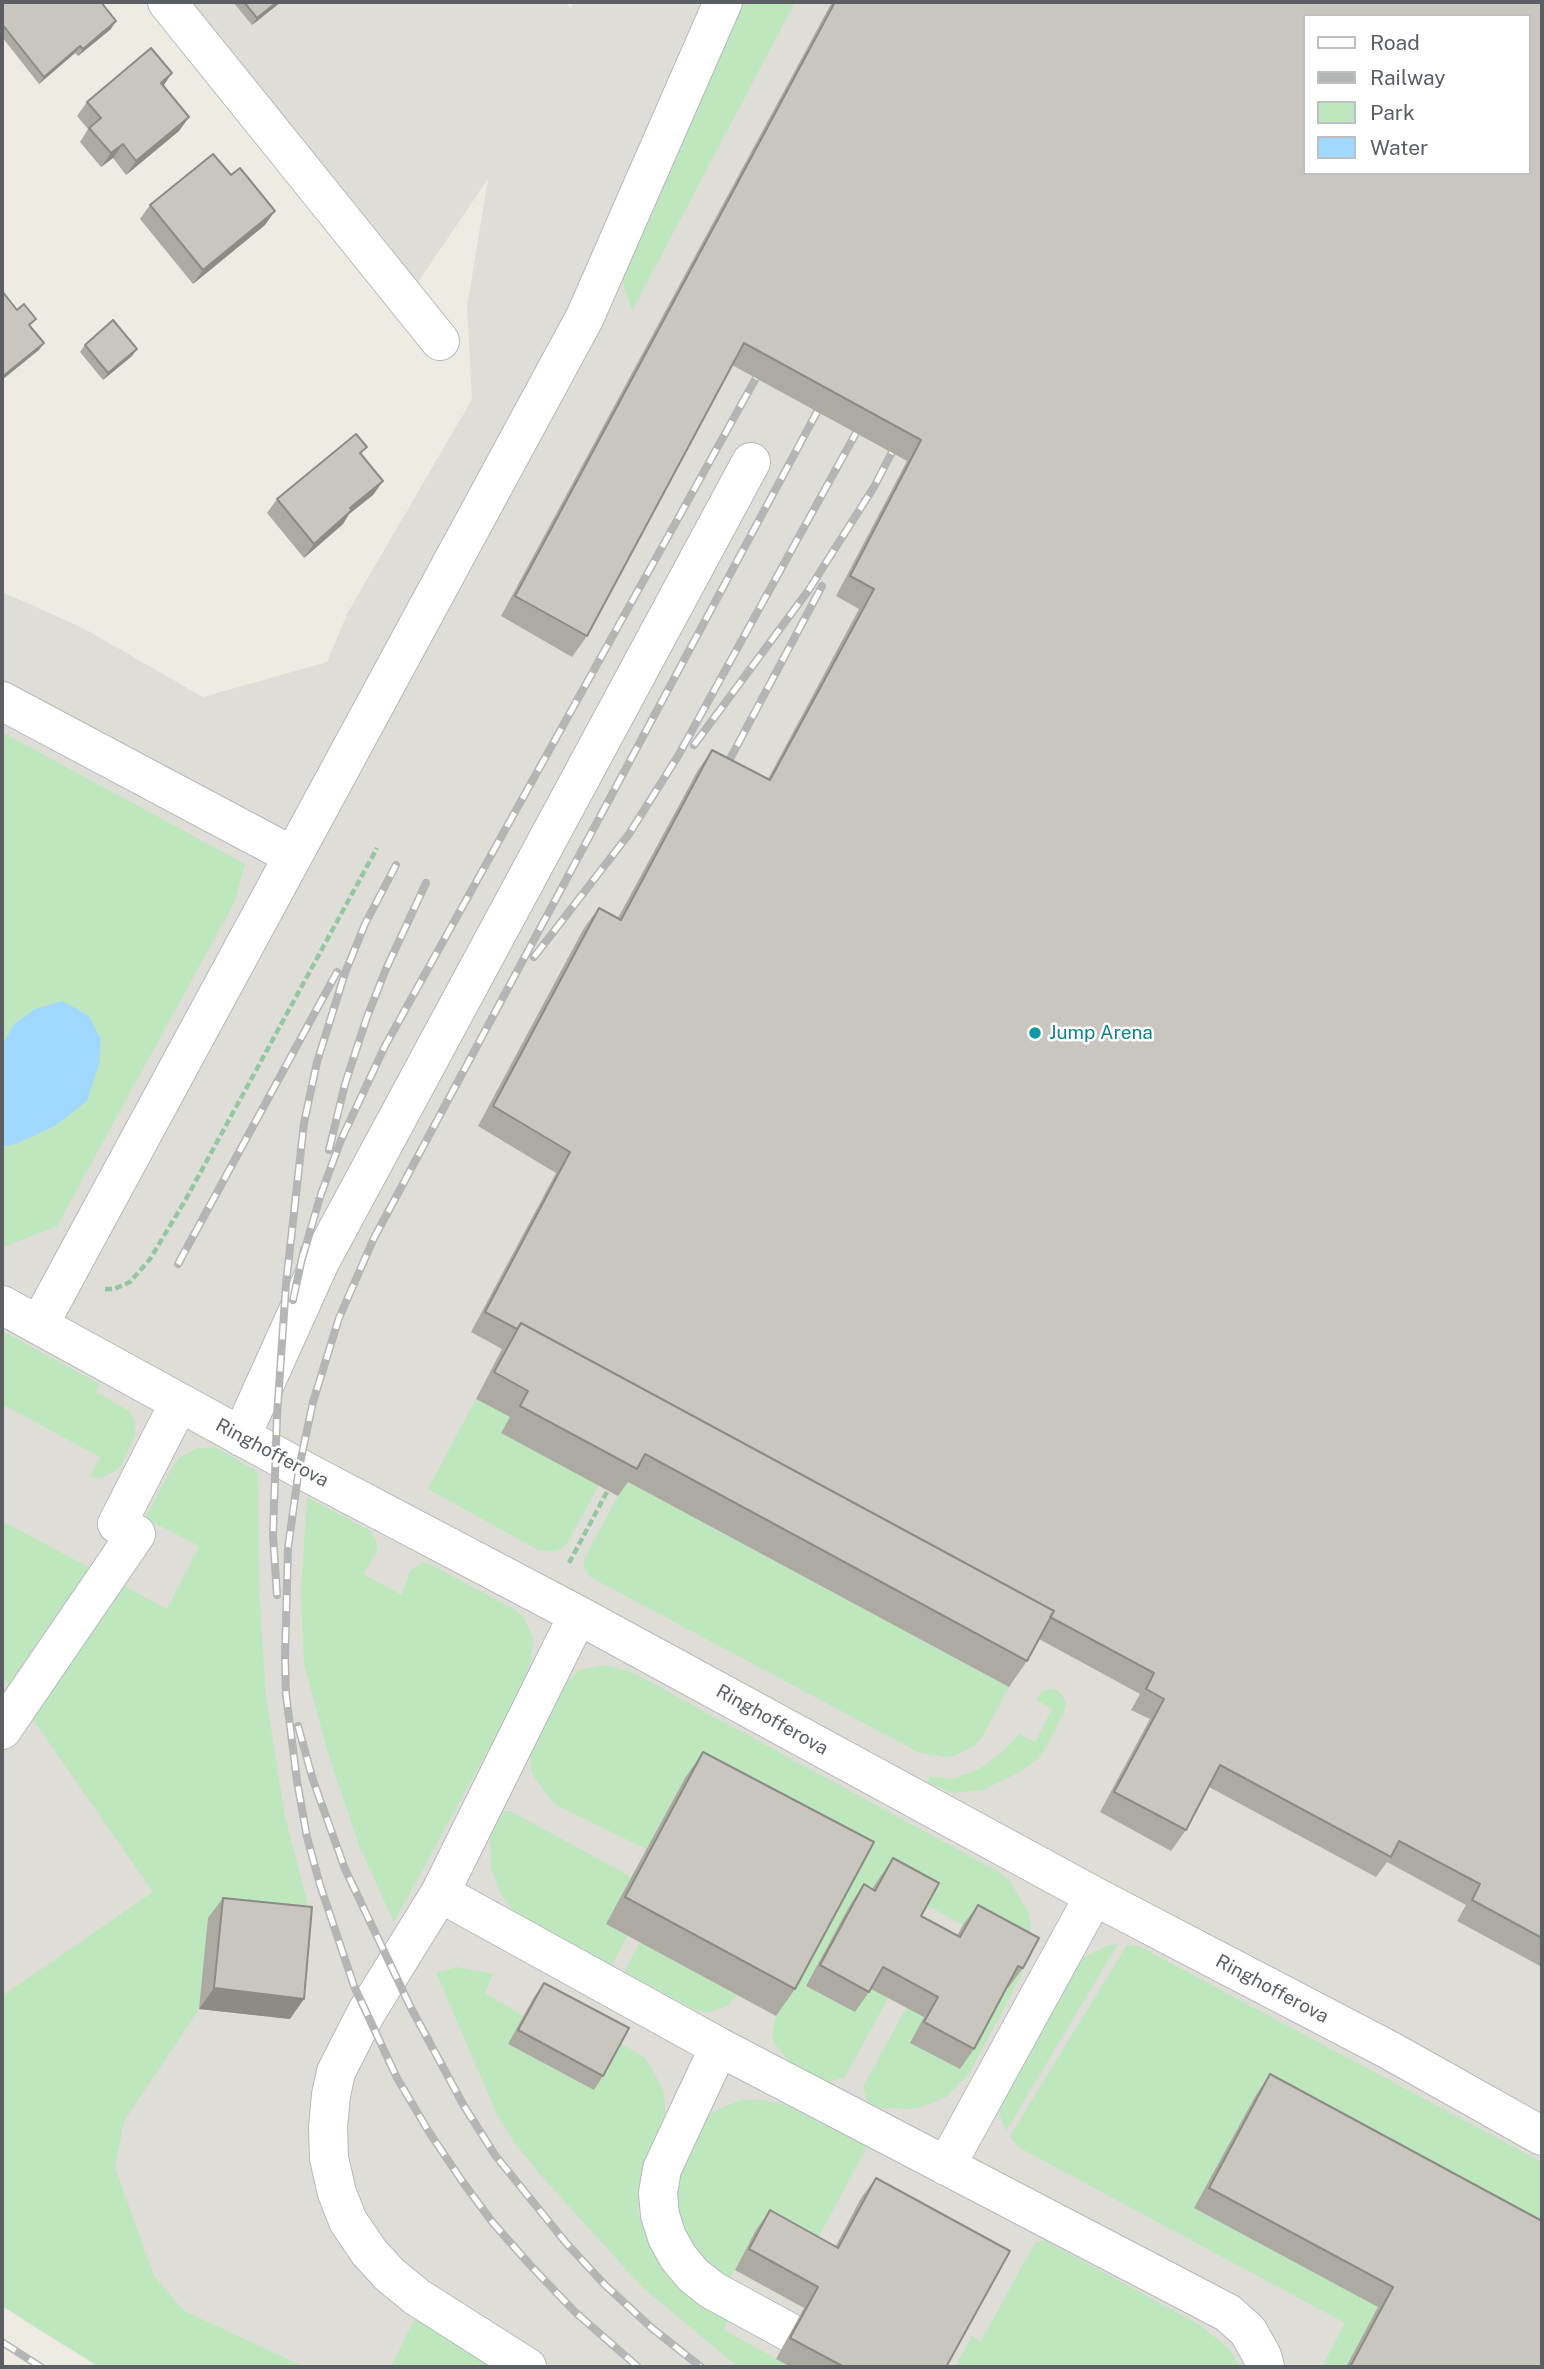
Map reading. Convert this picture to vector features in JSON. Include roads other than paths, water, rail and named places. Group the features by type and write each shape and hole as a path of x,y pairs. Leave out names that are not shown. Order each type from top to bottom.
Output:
{"lane":[{"path":"167,2 440,341"},
{"path":"39,1325 585,317 723,2"},
{"path":"241,1437 320,1262 751,462"},
{"path":"2,701 293,856"},
{"name":"Ringhofferova","path":"2,1305 241,1437 578,1615 1094,1895 1390,2050 1542,2136"},
{"path":"2,1730 126,1529 179,1403"},
{"path":"527,2367 417,2297 390,2275 369,2252 348,2221 337,2193 329,2158 328,2127 336,2072 366,2013 440,1893 578,1615"},
{"path":"440,1893 719,2047 1228,2313 1248,2331 1265,2367"},
{"path":"946,2166 1094,1895"},
{"path":"719,2047 662,2169 658,2193 660,2215 667,2237 678,2257 693,2275 712,2290 789,2332"}],"water":[{"path":"62,1001 88,1015 101,1039 99,1064 87,1101 55,1126 16,1144 2,1146 2,1046 14,1024 35,1009"}],"railway":[{"path":"302,1259 321,1194 341,1140 385,1046 756,378"},
{"path":"638,2367 575,2312 493,2223 429,2132 397,2078 354,1986 320,1885 307,1837 297,1781 286,1694 288,1548 299,1468 313,1402 339,1318 374,1238 817,412"},
{"path":"534,957 629,834 678,756 856,433"},
{"path":"694,745 808,591 874,487 892,452"},
{"path":"722,774 822,586"},
{"path":"277,1595 273,1535 277,1416 286,1284 304,1123 317,1062 345,973 365,924 396,865"},
{"path":"329,1150 345,1084 367,1017 426,883"},
{"path":"178,1264 337,972"},
{"path":"293,1300 304,1249"},
{"path":"298,1726 313,1780 345,1869 411,2008 464,2106 495,2155 567,2244 605,2285 653,2329 701,2367"},
{"path":"2,2342 41,2367"}],"place":[{"name":"Jump Arena","path":"1035,1033"}]}
